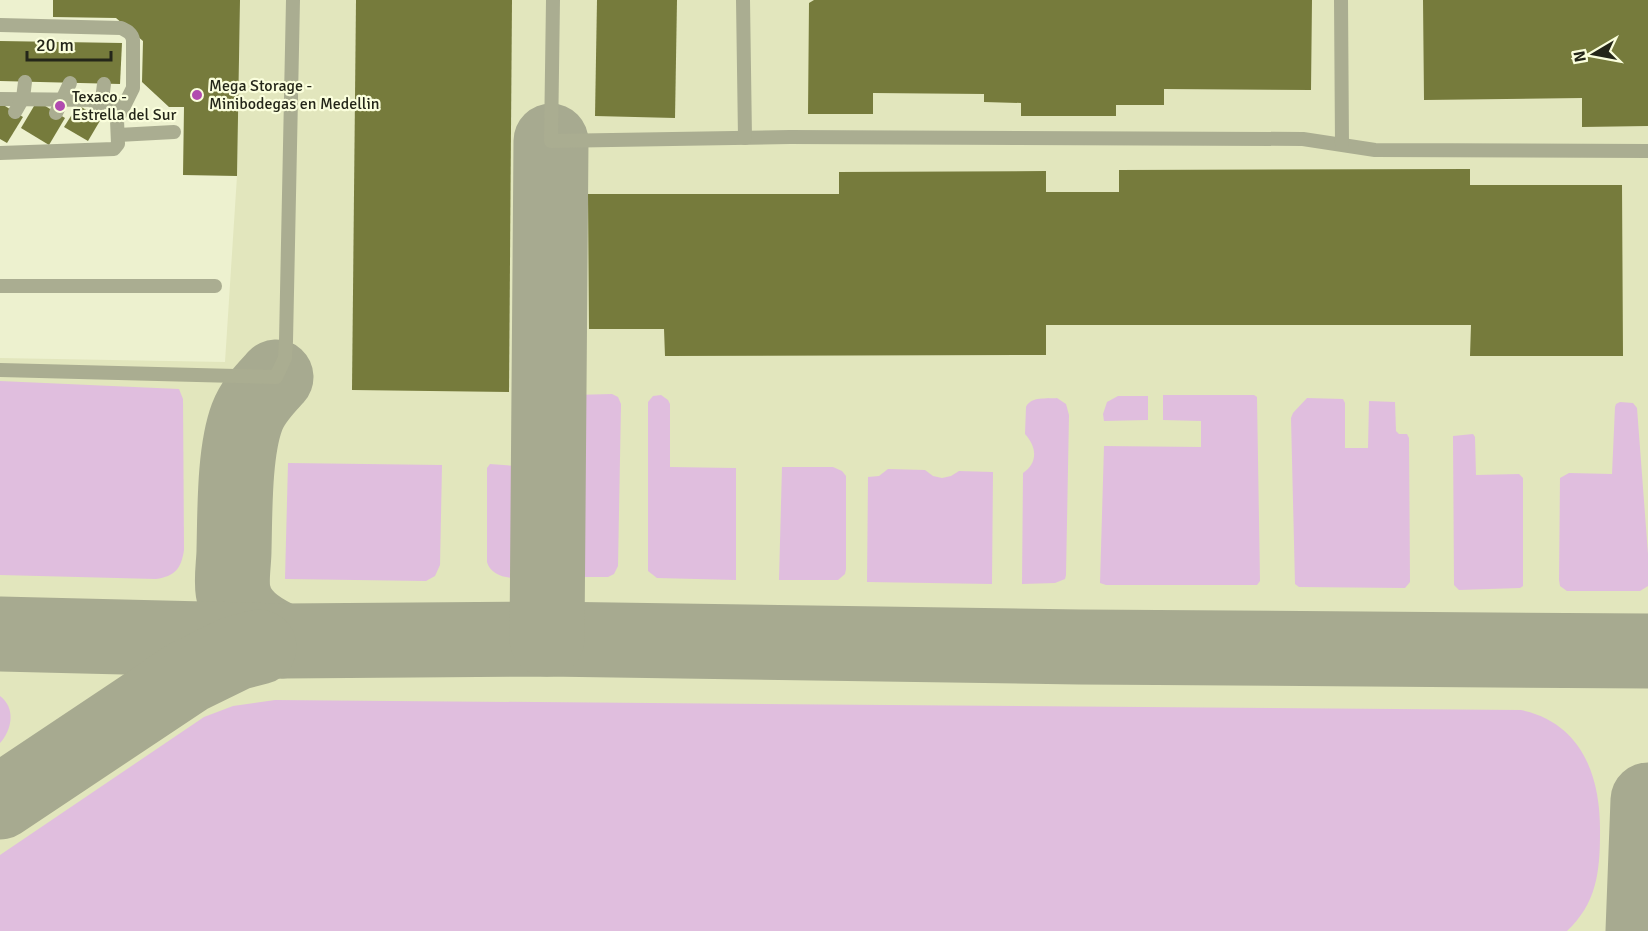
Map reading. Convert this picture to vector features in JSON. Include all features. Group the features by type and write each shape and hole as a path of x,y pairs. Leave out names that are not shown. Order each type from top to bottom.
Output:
{"lane":[{"path":"0,370 276,377 285,358 286,341 293,0"},
{"path":"552,0 551,141 745,138 1303,139 1375,150 1648,151"},
{"path":"742,0 745,138"},
{"path":"1341,0 1342,144"},
{"path":"0,25 70,35 121,28 132,35 133,88 117,120 118,144 114,149 72,151 37,145 0,153"},
{"path":"26,27 26,41"},
{"path":"106,29 106,43"},
{"path":"15,112 23,98 25,82"},
{"path":"56,113 70,83"},
{"path":"93,114 102,100 104,84"},
{"path":"0,99 102,100 122,108"},
{"path":"118,135 174,132"},
{"path":"72,151 80,137"},
{"path":"0,286 215,286"}],"shaded area":[{"path":"240,0 1648,0 1648,931 0,931 0,358 225,362 237,176"},
{"path":"0,381 179,389 183,399 184,550 179,567 172,574 156,579 0,575"},
{"path":"612,394 618,397 621,404 618,566 614,574 608,577 570,577 563,572 562,564 564,402 573,395"},
{"path":"661,395 670,404 670,467 736,468 736,580 657,578 648,571 648,402 653,396"},
{"path":"1163,395 1254,395 1257,397 1260,581 1257,585 1106,585 1100,583 1104,446 1201,447 1201,421 1163,420"},
{"path":"1118,396 1148,396 1148,420 1104,421 1103,414 1107,402"},
{"path":"1057,398 1066,404 1069,415 1066,575 1065,579 1055,583 1022,584 1023,473 1031,465 1034,455 1032,444 1025,434 1026,407 1028,403 1035,400"},
{"path":"1307,398 1343,399 1345,403 1345,448 1368,448 1369,401 1395,402 1396,431 1399,434 1407,434 1409,438 1410,582 1405,588 1299,587 1295,584 1291,418"},
{"path":"1620,402 1633,403 1637,408 1648,554 1648,586 1640,591 1567,591 1560,586 1559,580 1560,478 1569,473 1612,474 1615,407"},
{"path":"1473,434 1476,475 1519,474 1523,478 1523,586 1520,588 1459,590 1454,585 1453,436"},
{"path":"288,463 442,465 440,565 435,576 426,581 285,579"},
{"path":"490,464 516,466 533,488 535,528 532,568 528,573 515,578 501,576 494,572 487,562 487,468"},
{"path":"782,467 833,467 842,471 846,476 846,569 845,574 838,580 779,580"},
{"path":"888,469 925,470 933,476 942,478 959,471 993,472 992,584 867,582 868,477 879,476"},
{"path":"0,696 8,707 10,719 7,732 0,743"},
{"path":"275,700 1521,710 1542,717 1560,727 1574,740 1584,756 1597,793 1600,834 1599,862 1590,899 1577,921 1567,931 0,931 0,855 204,717 233,706"}],"building":[{"name":"Mega Storage - Minibodegas en Medellin","path":"53,0 240,0 237,176 183,175 184,107 169,107 142,82 143,41 116,18 53,17"},
{"path":"356,0 512,0 509,392 352,390"},
{"path":"597,0 677,0 675,118 595,116"},
{"path":"814,0 1312,0 1311,90 1164,89 1164,105 1116,105 1116,116 1021,116 1021,103 984,102 984,94 873,93 873,114 808,114 809,3"},
{"path":"1423,0 1648,0 1648,126 1582,127 1582,98 1424,100"},
{"path":"0,41 122,43 120,84 0,81"},
{"path":"37,101 65,118 49,145 21,128"},
{"path":"0,103 23,117 7,143 0,139"},
{"path":"78,105 101,119 88,141 64,127"},
{"path":"1470,169 1470,185 1622,185 1623,356 1470,356 1471,325 1046,325 1046,355 665,356 664,329 589,329 588,194 839,194 839,172 1046,171 1046,192 1119,192 1119,170"}],"taxiway":[{"path":"547,639 551,141"},
{"path":"276,377 252,406 243,431 236,482 232,581 235,600 245,616 266,633 283,641"},
{"path":"0,634 283,641 547,639 1080,647 1648,651"},
{"path":"0,802 189,676 236,653 259,647"},
{"path":"1643,931 1648,800"}],"place":[{"name":"Mega Storage - Minibodegas en Medellin","path":"197,95"},
{"name":"Texaco - Estrella del Sur","path":"60,106"}]}
